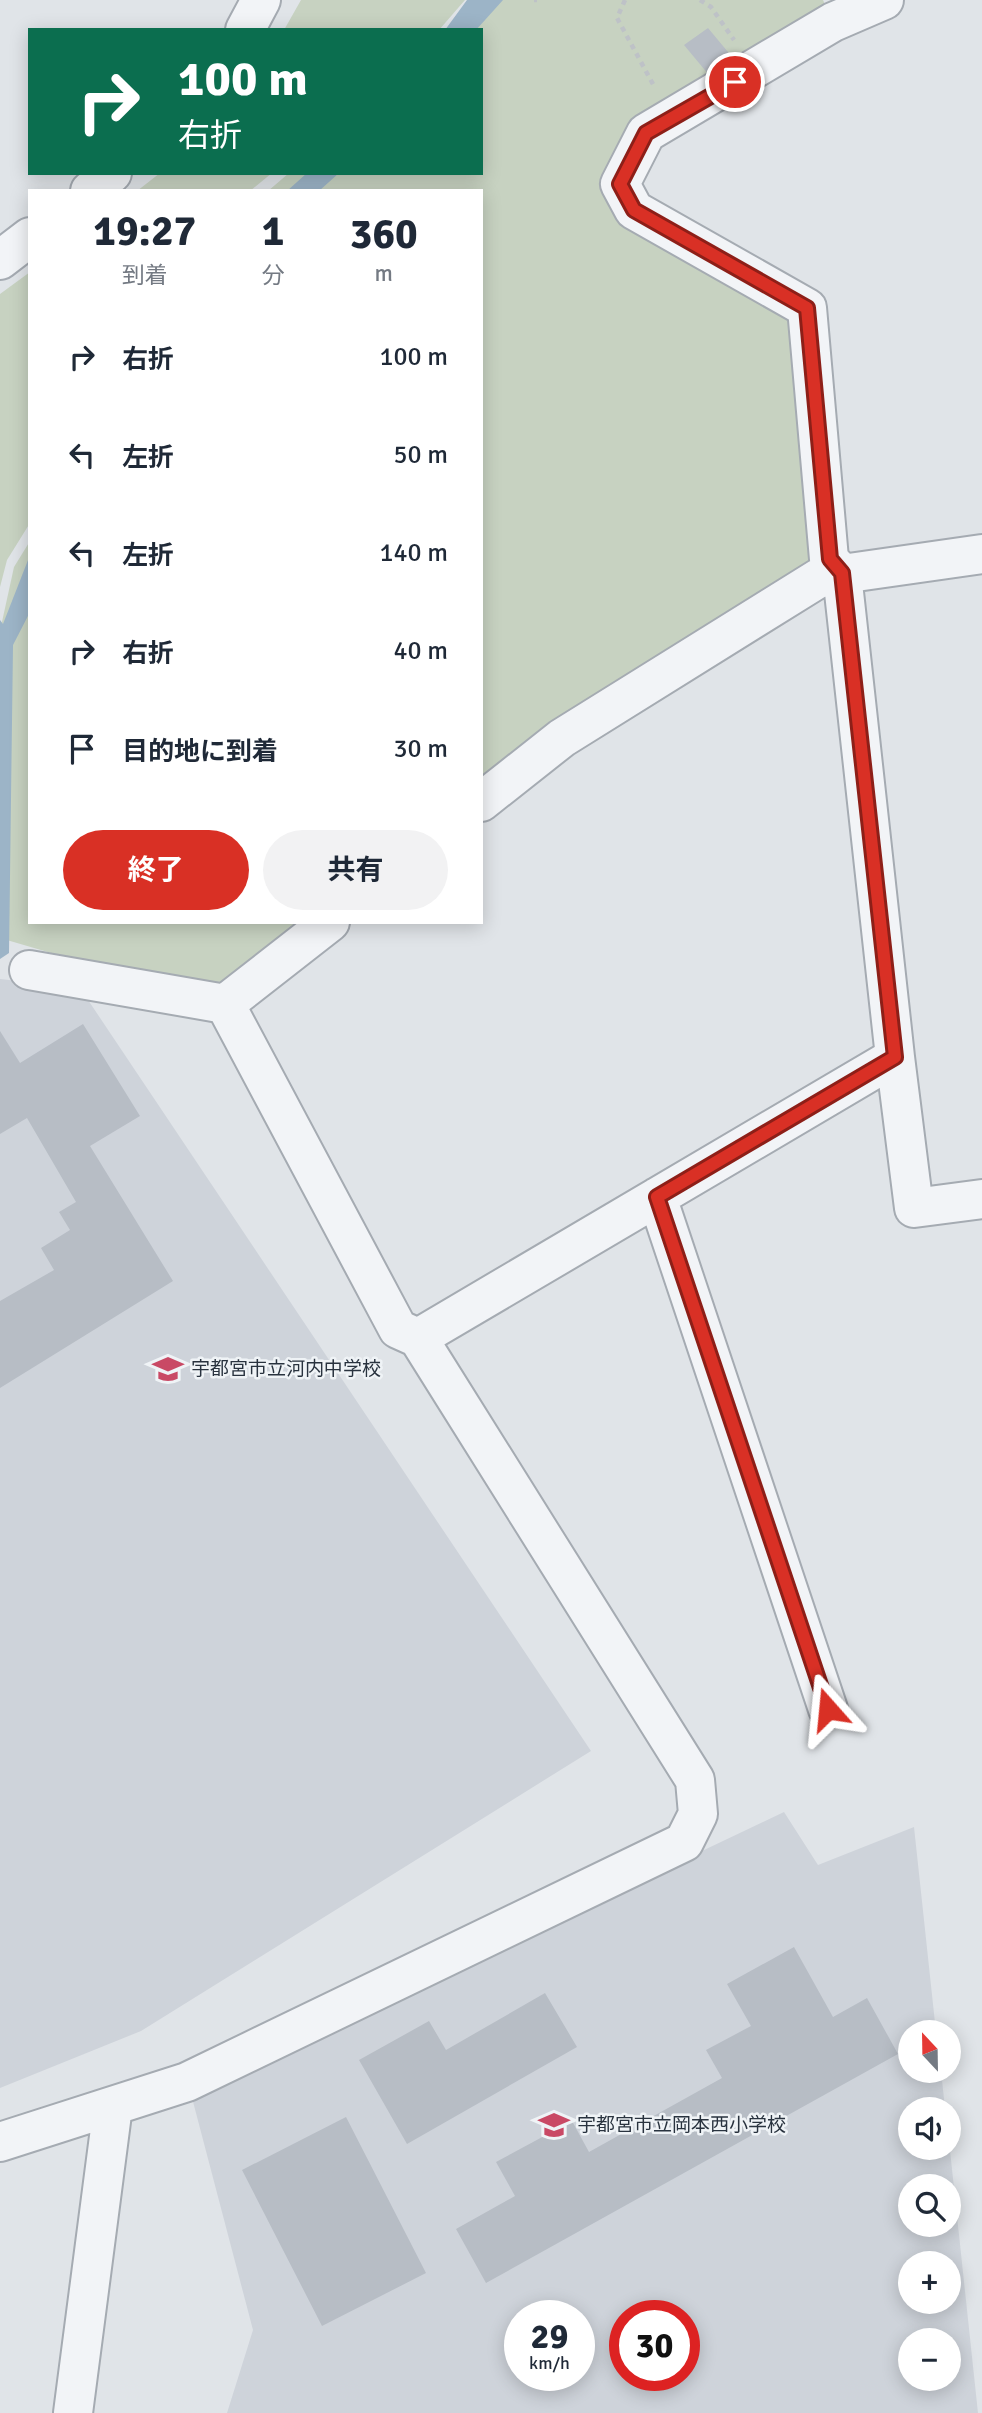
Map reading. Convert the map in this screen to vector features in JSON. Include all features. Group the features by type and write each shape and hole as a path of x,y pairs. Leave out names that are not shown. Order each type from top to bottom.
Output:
{"street":[{"path":"246,28 261,0"},
{"path":"884,0 828,11 673,119 646,133 620,184 634,210 807,308 830,559 842,573 914,1208 982,1199"},
{"path":"92,189 110,175"},
{"path":"0,260 28,239"},
{"path":"483,800 574,730 819,578 982,554"},
{"path":"29,970 225,1004 327,924"},
{"path":"0,2143 187,2082 684,1842 698,1814 695,1780 418,1338 398,1329 225,1004"},
{"path":"418,1338 895,1057"},
{"path":"657,1197 828,1709"},
{"path":"73,2413 113,2106"}],"path":[{"path":"625,0 617,18 673,119"},
{"path":"700,0 711,7"}],"shaded area":[{"name":"宇都宮市立河内中学校","path":"0,979 80,988 591,1751 141,2031 0,2088"},
{"name":"宇都宮市立岡本西小学校","path":"784,1812 818,1865 914,1827 935,2020 898,2020 898,2083 942,2083 944,2097 898,2097 898,2160 951,2160 953,2174 898,2174 898,2237 959,2237 961,2251 898,2251 898,2314 961,2314 961,2254 978,2413 227,2413 253,2330 191,2094"}],"green space":[{"path":"301,0 465,0 441,28 285,28"},
{"path":"500,0 823,0 833,22 673,119 620,184 807,308 829,559 483,800 483,189 270,189 287,175 483,175 483,28 466,28"},
{"path":"157,175 270,175 252,189 140,189"},
{"path":"28,273 28,526 7,560 0,587 0,294"},
{"path":"28,544 28,924 326,924 225,1004 0,938 0,631 14,567"}],"water":[{"path":"467,0 503,0 478,28 446,28"},
{"path":"305,175 337,175 321,189 289,189"},
{"path":"28,560 28,616 13,645 9,953 0,959 0,620 3,624"}],"building":[{"path":"708,28 733,58 709,75 684,45"},
{"path":"83,1024 140,1116 90,1146 173,1281 0,1388 0,1301 54,1270 41,1248 70,1230 59,1212 76,1202 27,1118 0,1134 0,1031 20,1063"},
{"path":"794,1947 833,2017 867,1998 898,2054 486,2283 456,2229 515,2196 496,2162 572,2121 589,2152 722,2078 706,2050 751,2026 727,1984"},
{"path":"545,1993 577,2047 407,2144 359,2060 429,2021 446,2050"},
{"path":"346,2117 426,2273 322,2326 242,2170"}],"place":[{"name":"宇都宮市立河内中学校","path":"168,1369"},
{"name":"宇都宮市立岡本西小学校","path":"554,2125"}],"route":[{"path":"735,82 646,133 620,184 634,210 807,308 830,559 842,573 895,1057 657,1197 828,1709"}]}
